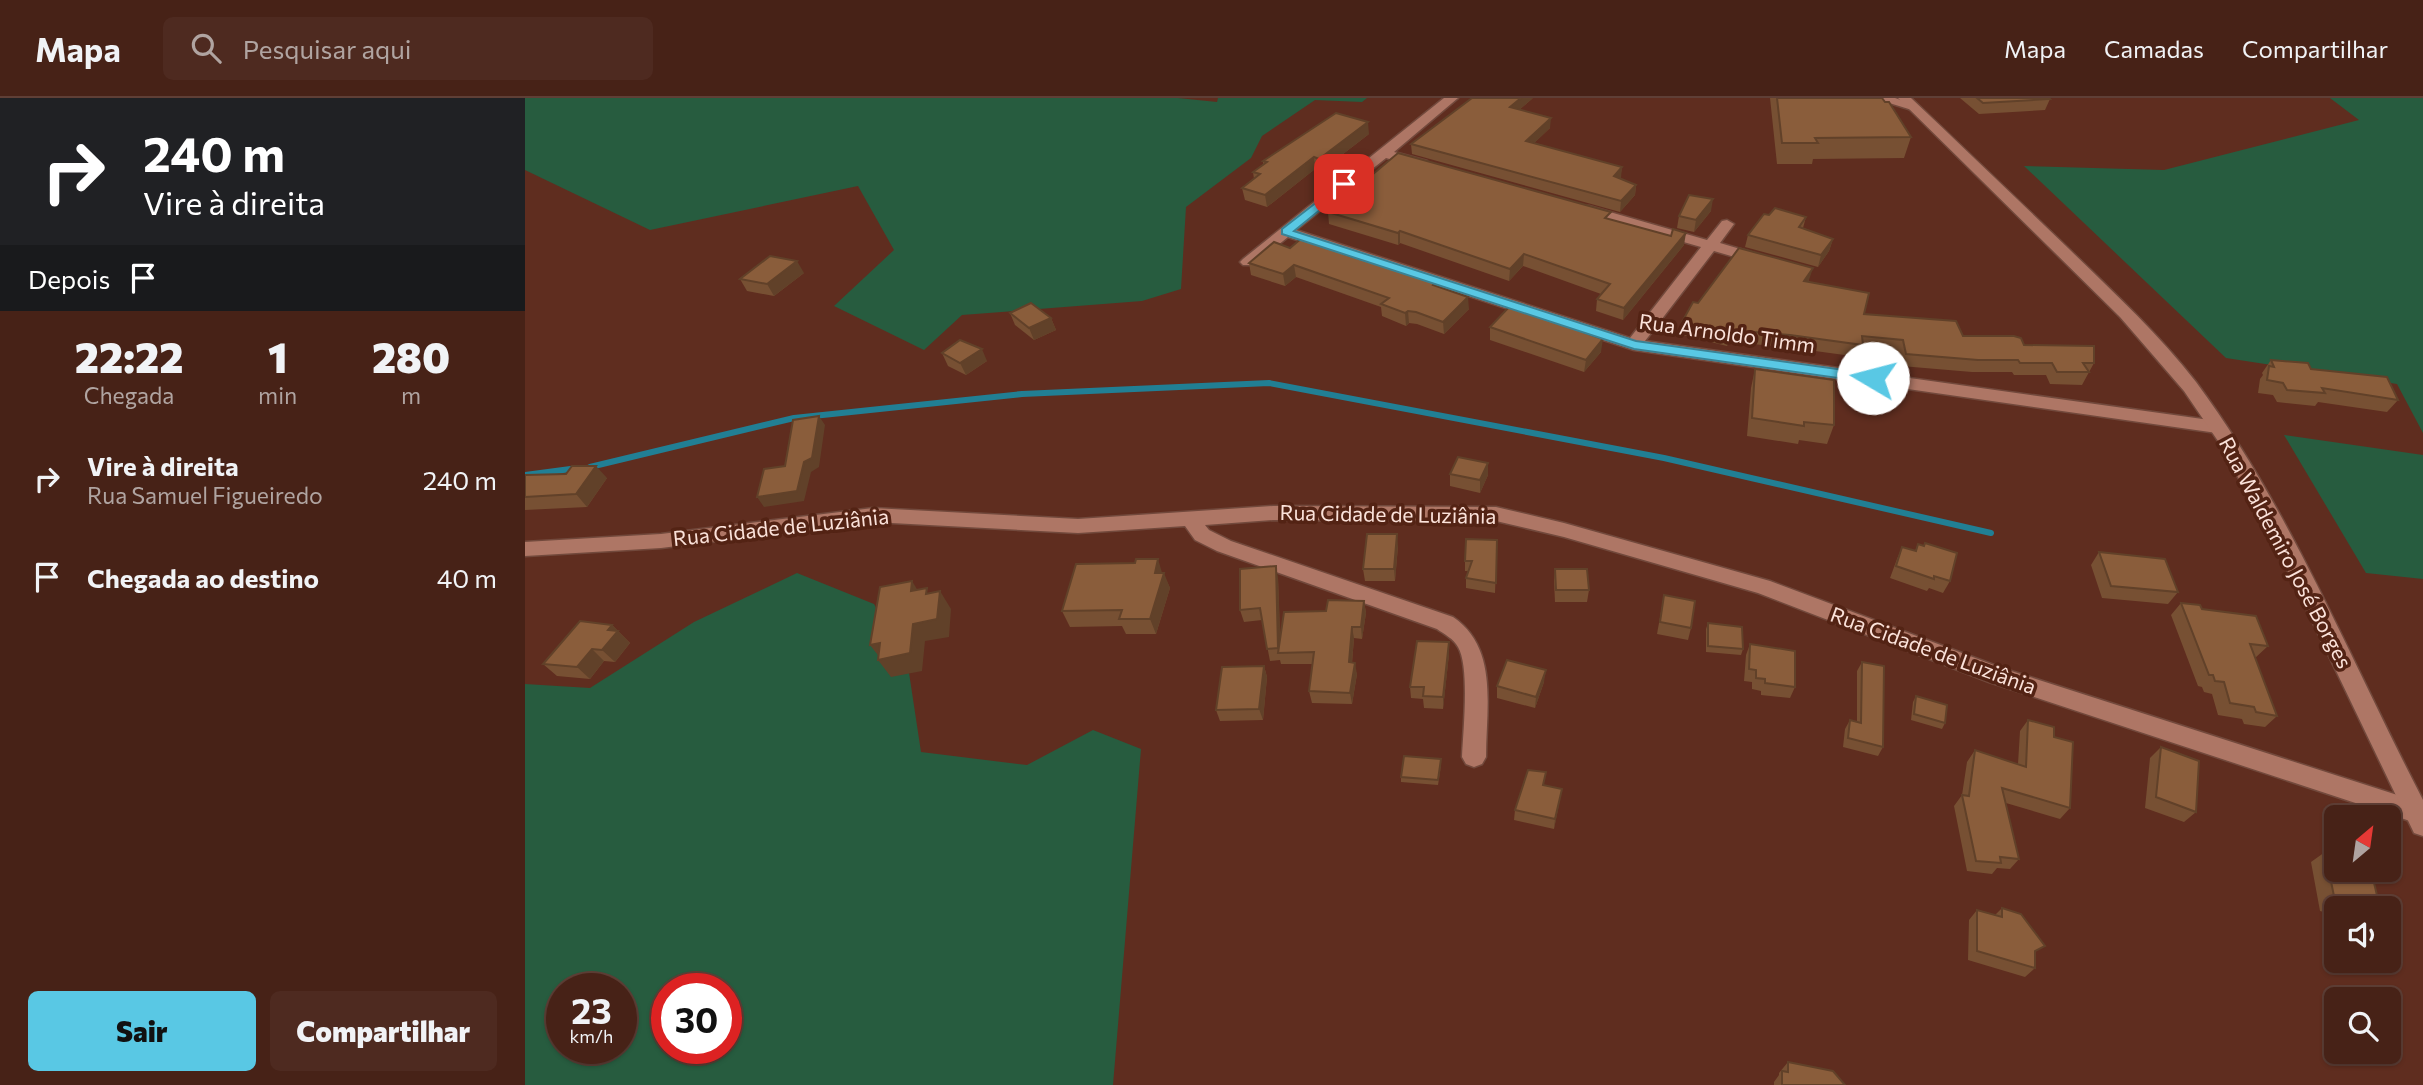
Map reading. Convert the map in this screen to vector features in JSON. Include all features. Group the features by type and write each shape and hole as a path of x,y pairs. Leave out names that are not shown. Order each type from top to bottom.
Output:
{"street":[{"path":"1248,262 1452,98"},
{"path":"1879,98 1908,102"},
{"name":"Rua Waldemiro José Borges","path":"1908,102 2148,336 2191,388 2271,518 2420,819"},
{"path":"1384,153 1436,168"},
{"path":"1567,204 1773,262"},
{"path":"1634,345 1727,224"},
{"name":"Rua Arnoldo Timm","path":"1286,232 1634,345 2217,427"},
{"name":"Rua Cidade de Luziânia","path":"525,549 661,541 873,515 1042,526 1273,513 1467,513 1521,519 1763,587 2009,680 2420,819"},
{"path":"1189,517 1202,535 1224,546 1445,623 1461,634 1470,646 1473,665 1474,757"}],"green space":[{"path":"525,98 1178,98 1217,102 1218,98 1367,98 1362,102 1315,100 1262,136 1251,158 1186,207 1181,289 1142,301 962,315 924,350 834,306 894,250 858,186 650,230 525,170"},
{"path":"2330,98 2423,98 2423,433 2397,384 2226,358 2024,166 2164,170 2359,120"},
{"path":"2284,435 2423,455 2423,579 2366,573"},
{"path":"797,573 874,604 908,666 921,752 1027,765 1093,730 1141,749 1113,1085 525,1085 525,684 590,688 694,622"}],"building":[{"path":"1472,98 1521,98 1510,107 1551,118 1526,141 1622,167 1614,176 1636,185 1621,201 1411,144"},
{"path":"1777,98 1882,98 1889,102 1911,137 1815,138 1818,143 1782,143"},
{"path":"1977,98 2049,98 2050,99 1983,103"},
{"path":"1336,113 1368,122 1319,159 1314,157 1265,195 1242,188 1260,174 1253,172 1267,162 1263,161"},
{"path":"1398,153 1611,212 1605,218 1671,236 1673,229 1686,233 1624,308 1597,299 1610,284 1524,254 1510,269 1400,231 1398,233 1328,212"},
{"path":"1689,195 1713,199 1696,220 1679,216"},
{"path":"1775,208 1806,217 1799,227 1833,239 1821,255 1748,235 1764,214 1769,215"},
{"path":"1303,237 1346,252 1344,254 1435,282 1433,285 1468,297 1443,322 1381,304 1389,298 1294,265 1283,274 1249,263 1274,242 1290,248"},
{"path":"1739,248 1813,268 1804,281 1869,293 1864,314 1956,321 1963,336 2014,336 2021,338 2024,345 2094,346 2094,363 2083,363 2089,372 2057,372 2052,363 1906,354 1903,340 1862,336 1863,345 1732,330 1730,334 1682,322 1693,302 1698,303"},
{"path":"770,256 797,261 767,284 740,279"},
{"path":"1031,303 1051,318 1029,328 1010,313"},
{"path":"1510,306 1603,339 1586,360 1490,327"},
{"path":"960,340 982,349 960,363 942,353"},
{"path":"2271,360 2308,363 2311,369 2387,377 2398,400 2322,388 2325,393 2287,390 2283,383 2267,380 2269,366 2274,367"},
{"path":"1755,369 1834,380 1834,425 1804,422 1804,426 1752,418"},
{"path":"819,416 812,458 804,462 797,491 757,497 764,469 785,466 793,420"},
{"path":"1458,457 1488,463 1480,480 1450,474"},
{"path":"572,466 596,466 576,494 525,497 525,475 566,474"},
{"path":"1367,534 1397,534 1394,569 1363,569"},
{"path":"1466,539 1497,540 1496,583 1466,578 1472,561 1465,561"},
{"path":"1925,543 1957,553 1950,581 1934,576 1934,579 1896,566 1902,547 1916,551 1918,544 1924,546"},
{"path":"2099,552 2165,559 2178,592 2111,586"},
{"path":"1136,559 1158,559 1155,573 1164,573 1150,619 1119,619 1122,610 1062,611 1076,564 1135,563"},
{"path":"1276,566 1278,648 1267,649 1260,608 1240,610 1240,569"},
{"path":"1555,569 1587,569 1589,590 1556,590"},
{"path":"912,581 911,591 927,588 926,594 940,591 937,619 913,624 910,653 878,660 880,643 870,645 880,587"},
{"path":"1664,595 1695,601 1691,628 1660,622"},
{"path":"1328,600 1364,601 1361,627 1352,627 1349,662 1355,663 1350,693 1309,691 1314,652 1278,653 1284,612 1326,611"},
{"path":"2181,603 2200,605 2202,609 2256,616 2268,646 2250,644 2277,716 2256,712 2254,707 2230,703 2224,682 2215,681 2213,675 2209,675"},
{"path":"580,621 612,625 608,630 618,631 602,650 592,649 577,667 543,664"},
{"path":"1708,623 1742,627 1743,649 1708,646"},
{"path":"1417,641 1449,642 1443,697 1423,696 1424,687 1410,687"},
{"path":"1750,644 1795,651 1795,687 1765,683 1765,679 1756,678 1756,670 1749,669"},
{"path":"1507,660 1546,670 1536,697 1497,686"},
{"path":"1862,662 1884,666 1883,747 1848,738 1850,720 1861,723"},
{"path":"1264,666 1259,709 1216,710 1222,667"},
{"path":"1916,696 1947,705 1945,723 1914,714"},
{"path":"2028,720 2054,727 2054,737 2073,742 2070,808 2002,788 2019,859 2000,857 2001,863 1976,861 1962,795 1969,796 1975,750 2026,767"},
{"path":"2161,747 2199,761 2196,812 2156,797"},
{"path":"1404,756 1441,759 1438,780 1401,777"},
{"path":"1528,770 1546,772 1543,785 1562,789 1555,819 1515,810"},
{"path":"2331,882 2374,882 2377,896 2334,896"},
{"path":"2002,908 2021,914 2045,946 2035,951 2035,968 1977,951 1977,910 2002,917"},
{"path":"1788,1062 1833,1071 1845,1085 1782,1085 1782,1071 1788,1072"}],"waterway":[{"path":"590,467 794,418 1022,394 1269,383 1664,458 1991,533"},
{"path":"525,475 578,468"}],"route":[{"path":"1344,184 1286,232 1634,345 1873,378"}]}
